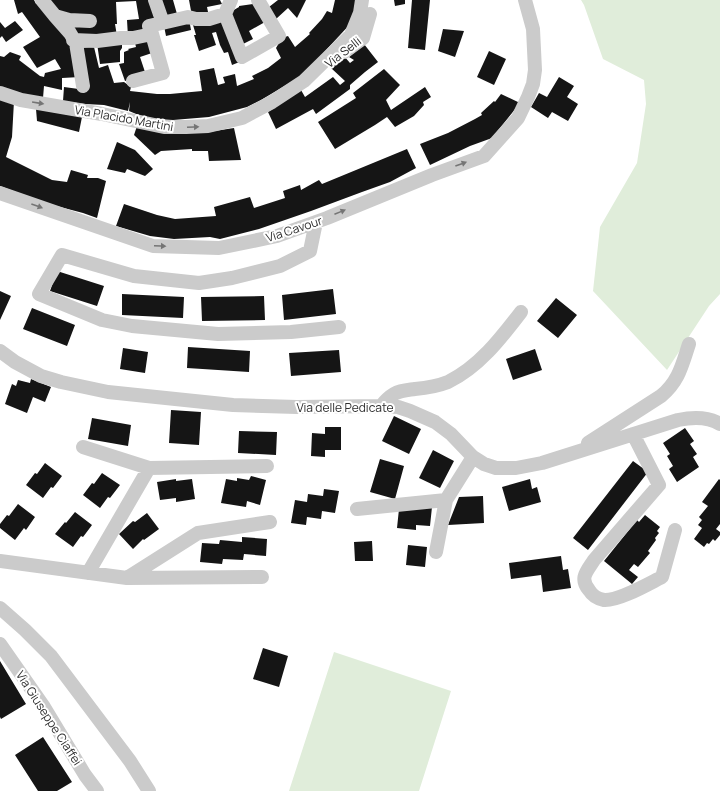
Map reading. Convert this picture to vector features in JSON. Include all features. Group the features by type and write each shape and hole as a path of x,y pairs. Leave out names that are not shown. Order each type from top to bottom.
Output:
{"street":[{"path":"42,0 70,33 76,44 83,86"},
{"path":"156,0 163,22"},
{"path":"231,0 225,14 242,57 279,36 258,0"},
{"name":"Via Placido Martini","path":"0,93 21,100 102,114 164,127 208,126 242,118 272,102 304,82 351,35 360,13 362,0"},
{"name":"Via Cavour","path":"0,193 153,246 219,248 277,236 316,222 432,175 484,156 518,118 533,84 535,70 533,29 525,0"},
{"path":"133,81 163,73 149,26 188,17 196,19 209,19 225,14"},
{"name":"Via Selli","path":"304,82 363,38 370,14"},
{"path":"55,16 69,20 90,21"},
{"path":"74,40 97,41 133,38 152,34"},
{"path":"316,222 310,251 280,266 232,278 199,282 134,276 62,255 40,294 102,320 132,326 218,334 291,332 339,327"},
{"path":"381,406 389,397 398,392 433,386 447,382 460,375 493,346 521,312"},
{"path":"571,454 661,396 669,389 679,374 689,344"},
{"name":"Via delle Pedicate","path":"0,351 15,362 41,376 108,392 233,405 297,408 381,406 406,409 435,422 450,434 473,457 491,467 508,468 537,464 672,421 689,418 710,419 720,424"},
{"path":"633,434 659,485 594,560 583,578 587,589 592,594 604,600 614,599 662,577 675,530"},
{"path":"82,446 149,468 268,466"},
{"path":"436,552 446,500 473,457"},
{"path":"88,573 149,468"},
{"path":"357,509 446,500"},
{"path":"127,578 198,533 270,522"},
{"path":"0,561 127,578 262,577"},
{"path":"0,608 52,656 130,761 149,791"},
{"name":"Via Giuseppe Ciaffei","path":"0,644 44,707 85,775 97,791"}],"green space":[{"path":"581,0 720,0 720,294 709,306 667,370 593,291 600,227 637,163 646,104 644,80 603,59"},
{"path":"334,652 451,691 419,791 289,791"}],"building":[{"path":"14,0 34,0 36,4 39,3 68,34 80,77 62,78 62,90 44,86 43,98 31,97 0,88 0,56 4,57 10,52 21,56 19,60 40,76 44,77 45,73 61,69 55,59 37,68 23,47 40,37 22,12 18,14"},
{"path":"48,0 154,0 160,19 149,33 128,37 127,20 139,19 136,1 116,2 117,24 115,24 117,36 77,37 57,14"},
{"path":"159,0 173,0 177,14 164,19"},
{"path":"189,0 220,0 222,4 207,7 209,17 192,16"},
{"path":"278,0 306,0 297,18 288,8 276,19 269,7"},
{"path":"335,0 357,0 353,21 298,78 247,107 209,117 173,120 141,116 129,111 130,102 128,111 104,105 63,101 64,87 86,90 80,48 94,47 99,68 108,65 114,83 124,82 131,87 130,91 170,94 202,91 199,71 214,68 218,85 225,83 223,77 235,74 237,86 254,79 252,76 268,68 281,58 276,48 282,38 288,36 295,47 310,34 309,33 327,11 332,13"},
{"path":"394,0 405,0 405,4 395,6"},
{"path":"412,0 430,0 425,50 408,48"},
{"path":"253,4 265,22 249,31 253,39 239,46 227,14 239,6"},
{"path":"225,18 242,61 232,65 228,52 224,53 220,45 216,32 212,33 216,45 199,51 194,35 196,35 193,25"},
{"path":"189,19 191,30 166,36 164,26"},
{"path":"15,21 23,30 6,42 2,36 0,38 0,22 5,28"},
{"path":"443,29 464,31 455,57 438,51"},
{"path":"151,36 155,52 140,57 146,75 125,81 119,64 124,63 124,52 129,50 128,49 136,47 134,39"},
{"path":"122,40 120,62 100,64 97,43"},
{"path":"364,44 378,62 350,85 350,89 316,114 313,109 276,129 268,112 301,90 305,97 333,77 340,85 345,81 331,68 344,56 350,63 354,60 349,57"},
{"path":"489,51 506,59 494,85 477,77"},
{"path":"384,69 400,85 386,100 391,110 425,87 431,97 423,102 424,105 414,116 395,127 387,117 335,149 318,122 356,98 353,93"},
{"path":"559,77 574,86 567,97 578,104 568,121 552,112 548,118 531,107 539,93 547,97"},
{"path":"501,94 520,103 492,138 470,146 430,165 420,144 448,133 482,115 481,113 494,101 495,102"},
{"path":"0,98 14,101 12,137 6,157 52,180 67,182 71,170 88,175 87,178 98,178 106,181 97,218 45,203 0,186"},
{"path":"36,109 82,117 79,132 37,121"},
{"path":"137,126 208,132 234,128 241,160 209,161 208,151 192,151 192,149 161,151 155,155 134,135"},
{"path":"117,142 135,150 153,169 145,176 127,169 125,173 107,169"},
{"path":"407,149 416,168 390,182 259,229 220,239 210,237 174,239 150,236 116,226 124,204 157,215 175,219 216,216 214,207 250,197 254,208 285,198 283,191 300,185 301,190 319,180 322,184"},
{"path":"57,271 104,286 97,306 50,291"},
{"path":"333,289 336,314 284,320 282,295"},
{"path":"0,291 11,296 0,320"},
{"path":"122,294 184,297 183,318 122,315"},
{"path":"264,296 265,320 202,321 201,297"},
{"path":"556,298 577,315 558,338 537,321"},
{"path":"32,308 75,325 67,346 23,329"},
{"path":"188,347 250,351 249,372 187,368"},
{"path":"123,348 148,352 145,373 120,369"},
{"path":"535,349 542,370 513,380 506,359"},
{"path":"339,350 341,372 291,376 289,353"},
{"path":"31,379 51,387 45,402 33,397 27,413 5,404 12,384 16,386 18,380 30,383"},
{"path":"171,410 201,412 199,445 169,443"},
{"path":"394,416 421,429 409,454 382,441"},
{"path":"92,418 131,425 128,446 88,439"},
{"path":"325,427 341,427 341,450 325,450 325,457 311,456 312,433 325,434"},
{"path":"685,428 694,441 690,444 697,454 693,457 699,467 677,482 669,469 673,466 667,456 670,454 663,443"},
{"path":"239,431 277,432 276,455 238,453"},
{"path":"433,450 454,461 440,488 419,478"},
{"path":"380,459 404,466 395,499 370,492"},
{"path":"633,461 648,472 588,550 573,538"},
{"path":"45,463 62,476 43,498 26,485"},
{"path":"102,473 120,485 100,508 83,495"},
{"path":"251,476 266,480 260,505 247,501 246,507 221,503 226,479 237,481 237,478 249,480"},
{"path":"176,479 176,481 192,479 195,499 176,502 176,498 160,500 157,482"},
{"path":"530,479 532,489 537,487 541,502 509,511 502,487"},
{"path":"719,479 720,524 716,529 720,532 720,535 715,541 713,539 704,547 694,539 702,528 698,525 702,520 699,517 708,506 702,502"},
{"path":"324,489 339,491 335,513 322,511 321,519 307,517 306,525 291,523 295,500 307,502 308,494 323,496"},
{"path":"483,496 484,523 448,525 459,497"},
{"path":"18,504 35,517 26,530 24,528 15,540 0,528 0,524 7,515 9,516"},
{"path":"432,507 430,526 416,525 416,530 397,528 399,509"},
{"path":"75,512 92,525 73,547 55,534"},
{"path":"147,513 159,529 144,540 143,539 133,549 119,534 133,521 135,522"},
{"path":"645,515 660,527 657,531 659,533 648,551 650,553 638,567 634,564 629,570 638,577 632,584 604,561 637,520 639,522"},
{"path":"242,537 267,539 266,556 244,554 243,560 223,559 222,564 200,562 202,543 219,544 220,540 242,542"},
{"path":"372,541 373,561 355,561 354,542"},
{"path":"408,545 427,547 425,567 406,565"},
{"path":"561,556 563,570 568,569 571,588 543,592 541,575 511,579 509,563"},
{"path":"263,648 288,656 279,687 253,679"},
{"path":"0,661 26,704 1,719 0,717"},
{"path":"43,737 72,782 57,791 38,791 15,755"}]}
